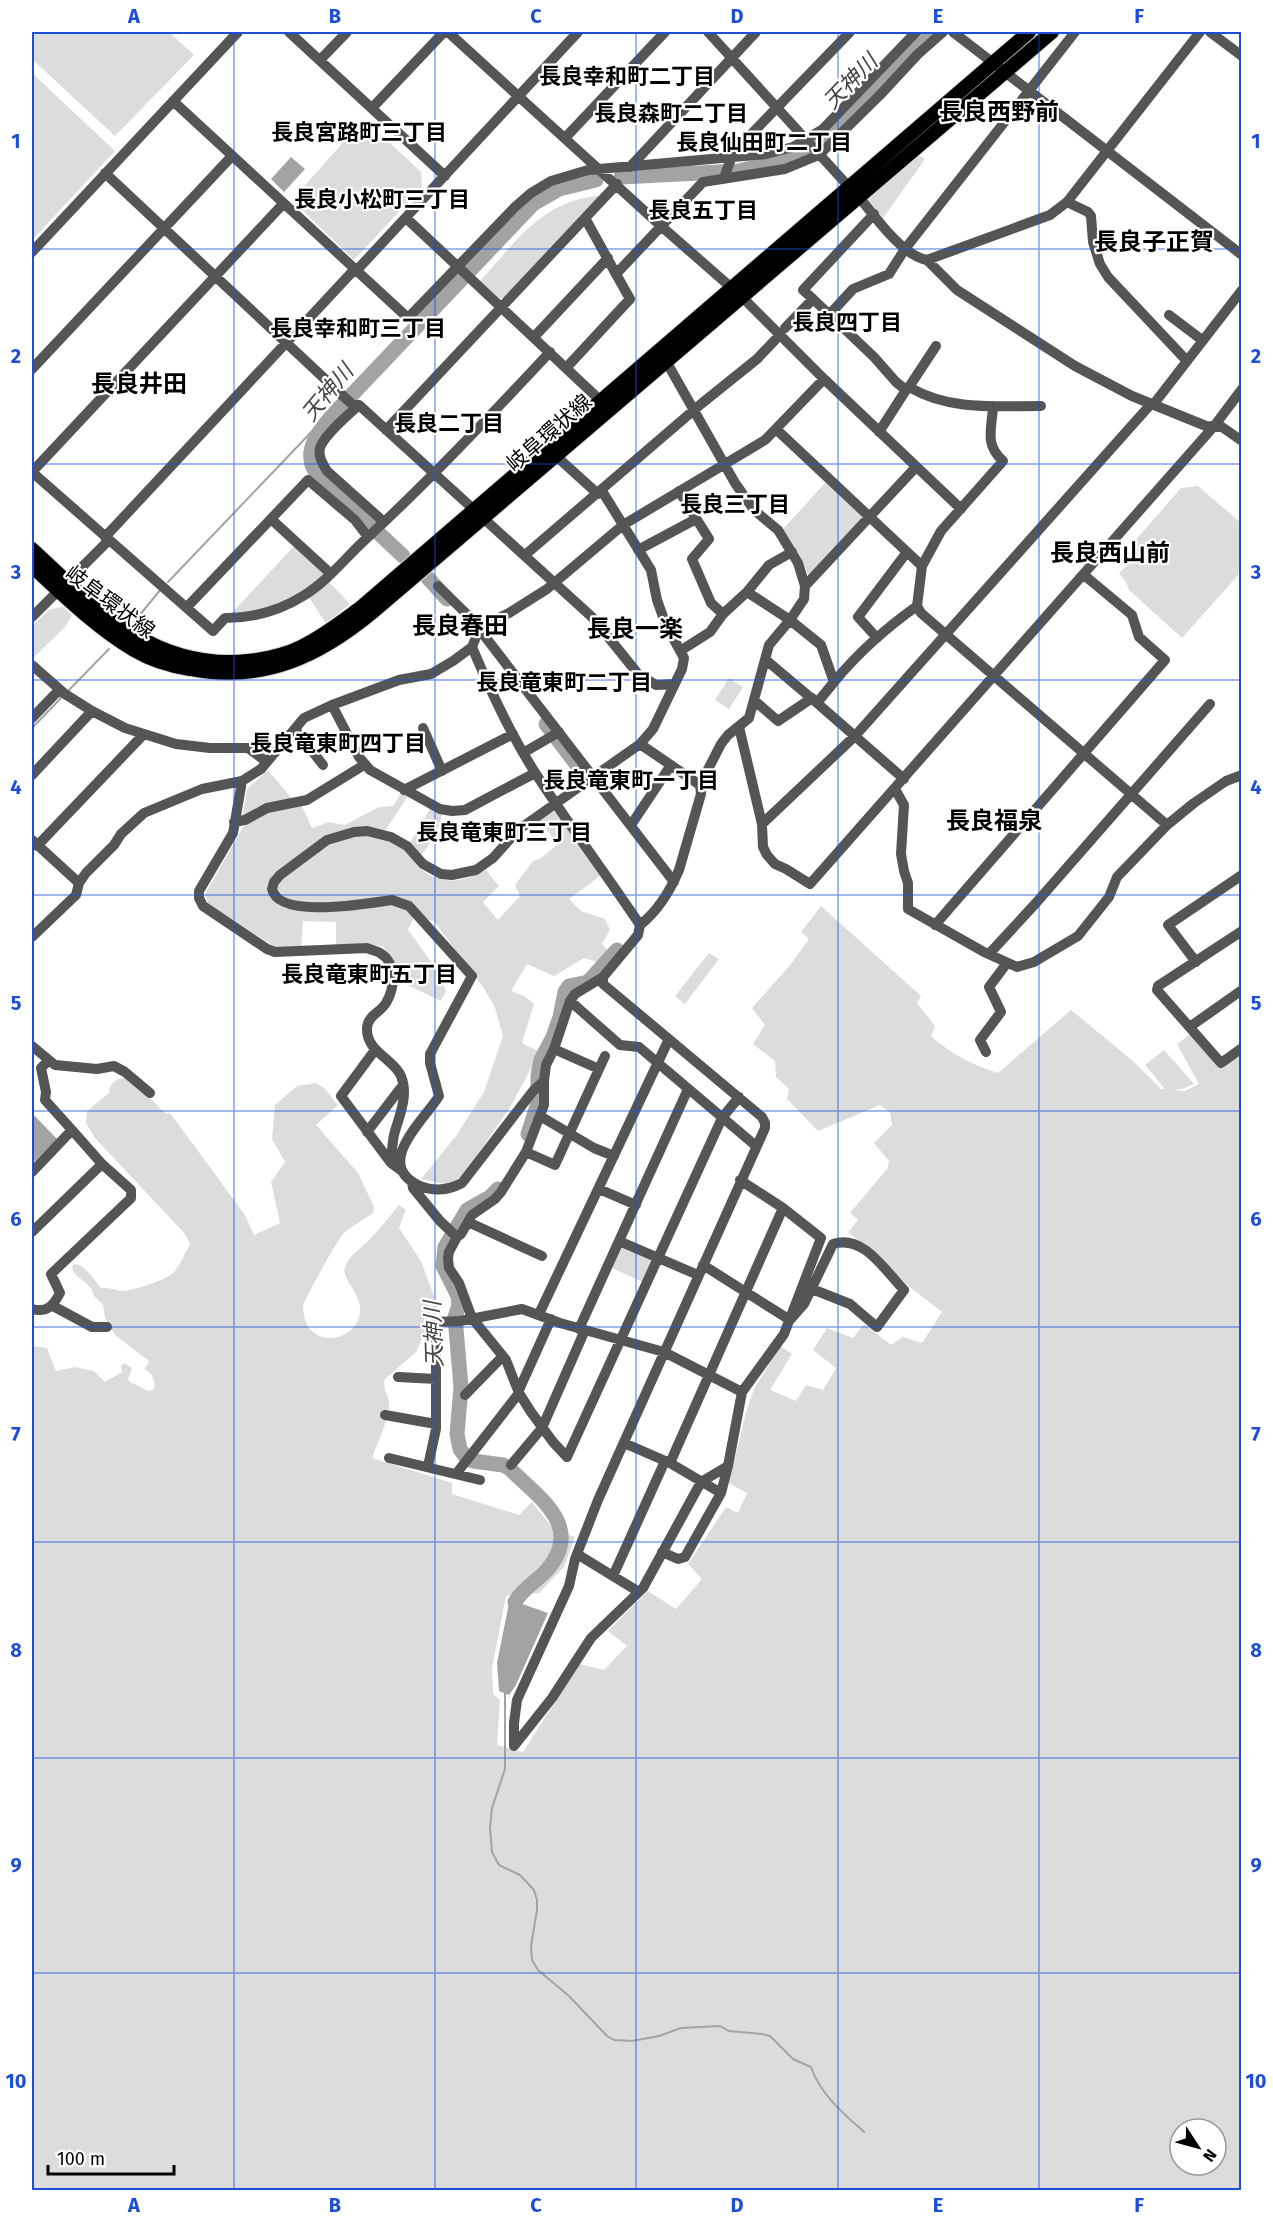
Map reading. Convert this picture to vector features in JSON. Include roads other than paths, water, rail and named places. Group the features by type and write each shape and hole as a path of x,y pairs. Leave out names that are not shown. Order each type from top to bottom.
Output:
{"main road":[{"name":"岐阜環状線","path":"1000,67 1029,32"},
{"name":"岐阜環状線","path":"32,549 90,619 148,658 165,664 206,672 230,674 280,666 308,656 337,640 375,611 602,402 737,293 1000,67 1052,32"},
{"name":"岐阜環状線","path":"479,514 556,456 666,361 737,293"},
{"name":"岐阜環状線","path":"32,566 62,586"}],"street":[{"path":"32,252 238,32"},
{"path":"289,32 445,176"},
{"path":"320,60 346,32"},
{"path":"372,108 446,32 737,293 961,509"},
{"path":"32,617 578,32"},
{"path":"565,138 665,32"},
{"path":"708,32 905,249 922,260 1050,215 1067,202 1200,32"},
{"path":"630,167 756,32"},
{"path":"724,176 731,158 850,32"},
{"path":"173,101 408,318 531,193 551,181 601,170 766,154 793,147 807,141 830,123 916,32"},
{"path":"616,274 703,183 724,176 785,169 818,154 943,32"},
{"path":"953,32 1242,255"},
{"path":"830,314 854,289 889,274 905,249 1075,32"},
{"path":"1210,32 1242,56"},
{"path":"32,369 232,156"},
{"path":"105,173 342,395 386,430 555,582 593,618 638,674 656,685 674,684"},
{"path":"386,430 616,184"},
{"path":"1067,202 1088,212 1091,216 1093,242 1100,264 1108,277 1187,361"},
{"path":"283,204 32,472 213,631 225,618 251,616 285,606 317,587 435,474 550,352"},
{"path":"874,214 803,290 908,388 924,396 961,406 1041,406"},
{"path":"406,218 602,402"},
{"path":"566,368 630,299 585,218"},
{"path":"534,337 608,258"},
{"path":"927,260 957,290 1075,366 1111,386 1152,404 1206,426 1222,427 1242,441"},
{"path":"762,824 855,736 1152,404 1242,290"},
{"path":"785,328 813,299"},
{"path":"1169,315 1202,340"},
{"path":"525,555 758,359 775,340"},
{"path":"879,432 936,346"},
{"path":"375,1050 341,1096 391,1163 412,1182 425,1188 438,1190 451,1189 462,1183 540,1084 570,1001 575,994 603,977 638,935 640,924 651,916 674,882 700,794 700,785 721,744 728,735 749,718 769,645 804,599 804,586 798,563 792,552 778,530 754,510 724,464 666,361"},
{"path":"32,938 76,895 79,883 86,873 114,845 121,834 144,813 202,789 242,781 267,762 304,717 399,680 431,674 453,661 472,647 480,627 522,605 555,582 623,525 765,440 824,379"},
{"path":"739,727 762,824 763,847 771,861 810,884 1215,425 1242,389"},
{"path":"356,405 324,440 319,450 321,462 327,471 376,530"},
{"path":"755,701 778,721 814,701 850,663 916,606 922,566 941,531 1003,461 990,446 993,406"},
{"path":"777,430 922,566"},
{"path":"402,1171 402,1150 409,1135 439,1096 430,1063 430,1054 472,976 409,906 392,900 332,907 287,904 273,894 274,882 327,840 354,832 367,831 391,837 407,846 423,864 441,874 469,872 487,863 518,830 640,744 657,721 682,669 684,658 666,625 657,600 651,570 600,493 556,456"},
{"path":"804,586 916,467"},
{"path":"187,607 309,480 355,520 376,530"},
{"path":"679,491 709,540 692,559 711,603 723,614"},
{"path":"271,519 331,574"},
{"path":"638,550 696,519"},
{"path":"680,651 710,632 723,614 747,592 769,565 792,552"},
{"path":"877,638 858,617 907,552"},
{"path":"935,925 1165,660 1139,637 1132,615 1084,574"},
{"path":"438,586 480,627 556,734 591,780 631,825 674,882"},
{"path":"747,592 790,620 821,645 834,681"},
{"path":"916,606 945,634 1167,825"},
{"path":"472,647 513,734 535,772 640,924"},
{"path":"766,660 904,779"},
{"path":"32,665 58,690 92,711 143,735 176,744 210,748 248,748 267,762"},
{"path":"32,718 58,690"},
{"path":"989,954 1210,704"},
{"path":"332,705 364,765 370,771 440,809 465,810 535,772"},
{"path":"32,775 92,711"},
{"path":"423,728 441,771"},
{"path":"295,729 323,765"},
{"path":"404,790 513,734"},
{"path":"524,753 556,734"},
{"path":"79,883 34,843 143,735"},
{"path":"640,744 700,785"},
{"path":"234,822 245,820 267,808 307,800 364,765"},
{"path":"631,825 671,765"},
{"path":"895,789 904,805 902,854 908,883 908,909 1017,967 1034,962 1078,936 1109,897 1117,877 1167,825 1226,781 1240,779"},
{"path":"242,781 232,833 199,891 199,898 203,906 275,952 367,948 381,953 393,970 393,983 386,1003 371,1016 367,1028 375,1050 398,1071 403,1085 403,1111 394,1137 391,1163"},
{"path":"1196,962 1168,925 1242,875"},
{"path":"1242,931 1158,986 1157,990 1186,1024 1191,1026 1221,1063 1242,1048"},
{"path":"986,1052 980,1040 1001,1012 989,987 1007,963"},
{"path":"603,977 603,984 739,1097 762,1117 765,1123 598,1500 566,1594 517,1700 514,1746 552,1698 591,1638 639,1592 701,1482 728,1466"},
{"path":"1191,1026 1242,990"},
{"path":"570,1001 621,1045 639,1047 756,1146"},
{"path":"539,1314 669,1039"},
{"path":"32,1046 55,1065 97,1069 114,1066 125,1072 150,1093"},
{"path":"554,1049 599,1069"},
{"path":"526,1152 555,1165 605,1056"},
{"path":"32,1309 40,1311 53,1306 60,1293 51,1274 131,1198 131,1190 102,1164 45,1100 46,1092 40,1068 48,1061"},
{"path":"540,1084 544,1105 526,1152 501,1192 472,1215 455,1235 448,1258 449,1268 459,1283 472,1318 503,1356 519,1391 542,1428 567,1457 722,1118 739,1097"},
{"path":"368,1132 403,1085"},
{"path":"511,1465 542,1428 619,1241 688,1089"},
{"path":"540,1116 594,1148 614,1156"},
{"path":"32,1171 72,1130"},
{"path":"32,1232 102,1164"},
{"path":"662,1552 678,1559 685,1557 721,1493 742,1392 784,1334 822,1240 783,1208 740,1180"},
{"path":"412,1182 413,1188 440,1221 455,1235"},
{"path":"599,1189 636,1205"},
{"path":"612,1576 710,1375 783,1208"},
{"path":"468,1222 542,1256"},
{"path":"619,1241 698,1275"},
{"path":"790,1320 804,1304 833,1244 840,1242 867,1250 904,1290 877,1327 850,1304 812,1289"},
{"path":"703,1264 790,1320"},
{"path":"53,1306 93,1327 107,1327"},
{"path":"428,1466 436,1424 436,1322 456,1321 522,1309 664,1352 742,1392"},
{"path":"456,1474 519,1391 551,1319"},
{"path":"465,1395 503,1356"},
{"path":"398,1377 436,1379"},
{"path":"385,1415 436,1424"},
{"path":"624,1443 667,1462 721,1493"},
{"path":"389,1458 480,1480"},
{"path":"578,1554 639,1592"}],"waterway":[{"name":"天神川","path":"621,177 739,171 791,158 828,137 929,32"},
{"name":"天神川","path":"403,556 319,477 313,467 311,456 316,437 345,402 533,204 559,189 596,180"},
{"path":"168,582 318,425 325,424"},
{"name":"天神川","path":"428,578 447,599"},
{"path":"134,622 161,589"},
{"path":"67,692 109,649"},
{"path":"32,728 63,696"},
{"name":"天神川","path":"546,724 580,769"},
{"name":"天神川","path":"528,1134 538,1103 538,1075 541,1060 553,1037 565,992 569,986 588,982 617,950"},
{"name":"天神川","path":"498,1189 490,1197 467,1210 445,1247 443,1266 458,1296 459,1305 455,1317 461,1387 457,1434 460,1449 473,1461 509,1468 544,1501 559,1526 561,1540 557,1554 547,1570 522,1592 515,1602"},
{"path":"505,1691 505,1769 492,1808 490,1828 492,1852 499,1865 520,1875 534,1890 537,1910 531,1946 532,1960 538,1970 569,1996 607,2036 614,2040 632,2041 659,2036 681,2028 720,2026 729,2031 770,2036 793,2059 811,2067 826,2095 864,2132"}],"district":[{"name":"長良幸和町二丁目","path":"627,76"},
{"name":"長良西野前","path":"999,112"},
{"name":"長良森町二丁目","path":"671,113"},
{"name":"長良宮路町三丁目","path":"359,132"},
{"name":"長良仙田町二丁目","path":"764,142"},
{"name":"長良小松町三丁目","path":"382,199"},
{"name":"長良五丁目","path":"703,210"},
{"name":"長良子正賀","path":"1154,242"},
{"name":"長良四丁目","path":"847,322"},
{"name":"長良幸和町三丁目","path":"358,328"},
{"name":"長良井田","path":"139,384"},
{"name":"長良二丁目","path":"449,423"},
{"name":"長良三丁目","path":"735,504"},
{"name":"長良西山前","path":"1110,553"},
{"name":"長良春田","path":"460,626"},
{"name":"長良一楽","path":"635,629"},
{"name":"長良竜東町二丁目","path":"564,682"},
{"name":"長良竜東町四丁目","path":"338,743"},
{"name":"長良竜東町一丁目","path":"631,780"},
{"name":"長良福泉","path":"994,821"},
{"name":"長良竜東町三丁目","path":"504,832"},
{"name":"長良竜東町五丁目","path":"369,974"}]}
